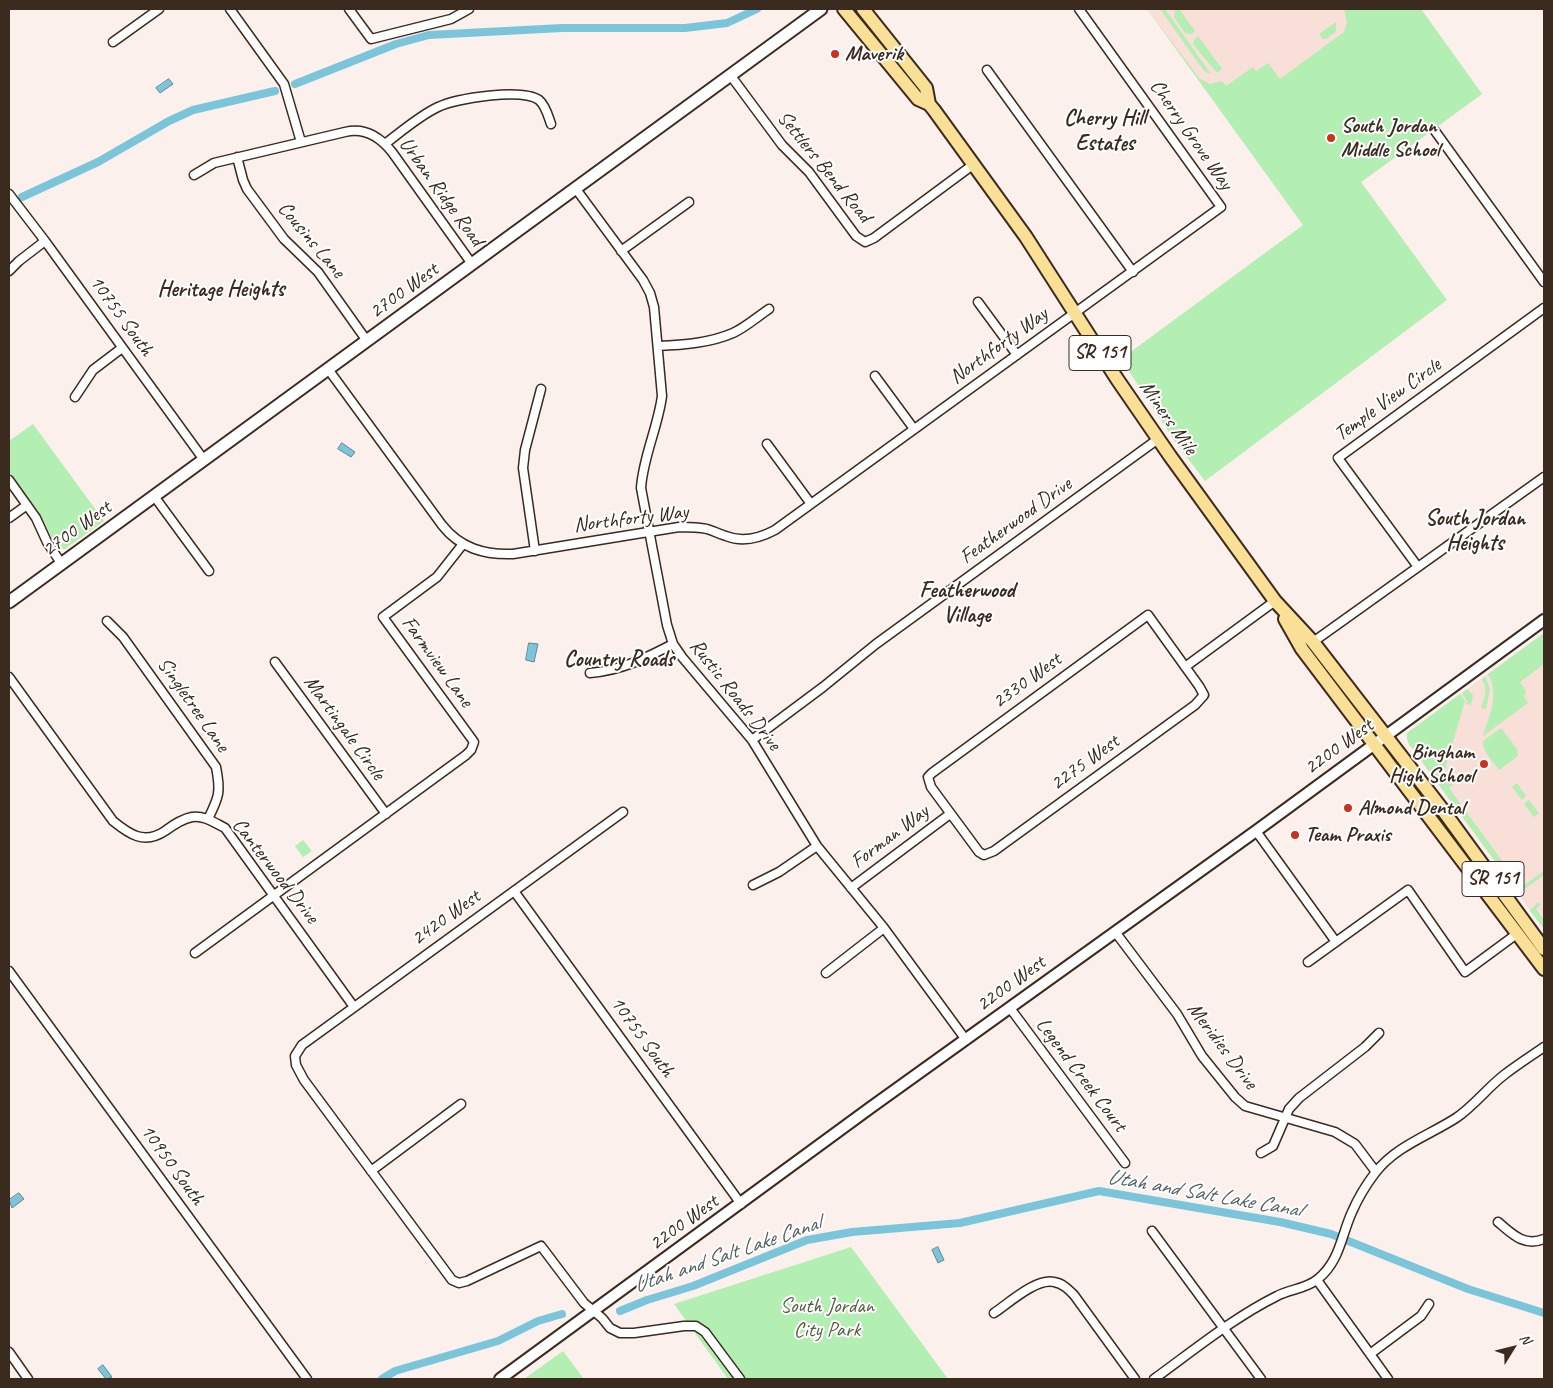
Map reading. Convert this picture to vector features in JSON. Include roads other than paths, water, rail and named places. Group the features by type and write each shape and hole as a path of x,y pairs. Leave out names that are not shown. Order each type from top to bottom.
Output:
{"main road":[{"name":"2700 West","path":"9,602 821,9"},
{"name":"SR 151","path":"844,9 918,99 929,104"},
{"name":"SR 151","path":"863,9 926,88 929,104"},
{"name":"Miners Mile","path":"929,104 1026,237 1158,439 1274,601 1313,642 1386,736"},
{"name":"SR 151","path":"1274,601 1302,649 1544,969"},
{"name":"SR 151","path":"1386,736 1544,949"}],"street":[{"path":"113,42 159,9"},
{"path":"230,9 284,84 301,142"},
{"path":"349,9 371,39 469,9"},
{"name":"Cherry Grove Way","path":"1075,314 1221,207 1079,9"},
{"path":"987,70 1133,272"},
{"name":"Settlers Bend Road","path":"731,76 782,145 809,172 856,236 865,242 874,238 974,164"},
{"path":"385,144 430,111 449,102 468,98 529,96 542,104 551,124"},
{"name":"Urban Ridge Road","path":"194,175 211,164 237,157 355,130 370,133 385,144 472,264"},
{"path":"1435,131 1544,282"},
{"name":"Cousins Lane","path":"237,157 247,189 287,243 318,272 367,341"},
{"name":"Rustic Roads Drive","path":"576,189 622,251 650,293 654,307 662,396 641,481 648,532 667,625 673,644 682,658 752,740 817,846 884,928 966,1040"},
{"name":"10755 South","path":"9,194 204,460"},
{"path":"622,251 689,202"},
{"path":"9,271 45,241"},
{"path":"978,302 1017,355"},
{"name":"Temple View Circle","path":"1418,567 1338,458 1544,308"},
{"path":"658,346 705,341 725,336 743,328 769,309"},
{"name":"Northforty Way","path":"328,369 442,525 454,538 463,544 486,553 500,555 679,527 708,529 741,540 764,536 776,530 1075,314"},
{"path":"75,397 94,370 122,348"},
{"path":"875,376 914,429"},
{"path":"535,551 523,468 525,450 541,390"},
{"name":"Featherwood Drive","path":"752,740 823,688 884,639 1158,439"},
{"path":"767,444 811,504"},
{"path":"1313,642 1544,477"},
{"path":"9,480 27,505 61,564"},
{"path":"154,496 209,571"},
{"path":"9,518 27,505"},
{"name":"Farmview Lane","path":"386,814 466,756 474,742 383,617 437,577 463,544"},
{"path":"1185,667 1274,601"},
{"name":"2330 West","path":"950,814 931,787 928,778 936,769 1148,616 1185,667"},
{"name":"Singletree Lane","path":"107,620 123,637 216,767 220,786 218,800 208,819"},
{"name":"2200 West","path":"500,1379 870,1108 1375,745 1544,620"},
{"path":"590,673 626,667 673,644"},
{"name":"Martingale Circle","path":"275,662 386,814"},
{"name":"2275 West","path":"950,814 975,848 984,855 994,851 1195,705 1204,695 1185,667"},
{"name":"Canterwood Drive","path":"9,677 113,821 129,834 144,838 162,833 176,823 194,817 208,819 225,828 354,1007"},
{"name":"2420 West","path":"371,1171 304,1080 296,1065 295,1056 302,1045 622,812"},
{"path":"195,953 386,814"},
{"name":"Forman Way","path":"852,888 950,814"},
{"path":"1256,831 1336,942"},
{"path":"752,884 779,872 817,846"},
{"path":"1308,962 1408,890 1465,972 1518,933"},
{"name":"10755 South","path":"514,891 741,1204"},
{"path":"826,973 884,928"},
{"name":"Meridies Drive","path":"1116,933 1177,1014 1202,1056 1235,1097 1245,1106 1335,1132 1354,1144 1376,1172"},
{"name":"10950 South","path":"9,971 307,1379"},
{"name":"Legend Creek Court","path":"1010,1008 1125,1163"},
{"path":"1261,1153 1273,1146 1289,1109 1300,1098 1366,1047 1379,1033"},
{"path":"1154,1379 1238,1318 1277,1296 1304,1287 1317,1280 1329,1269 1342,1242 1351,1213 1362,1191 1376,1172 1394,1154 1462,1113 1504,1075 1544,1046"},
{"path":"461,1104 371,1171 452,1280 459,1283 467,1281 541,1246 584,1303 602,1318 610,1328 620,1333 634,1333 696,1326 705,1332 740,1379"},
{"path":"1498,1222 1517,1238 1524,1241 1537,1242 1544,1239"},
{"path":"1152,1230 1261,1379"},
{"path":"1317,1280 1388,1379"},
{"path":"994,1313 1034,1286 1044,1282 1053,1281 1064,1286 1074,1295 1135,1379"},
{"path":"1370,1354 1421,1316 1429,1304"},
{"path":"9,1352 28,1379"}],"water":[{"path":"169,79 173,84 160,93 156,88"},
{"path":"342,443 355,452 351,457 338,449"},
{"path":"529,643 538,644 534,662 526,660"},
{"path":"19,1193 24,1199 12,1208 9,1200"},
{"path":"938,1247 944,1260 938,1263 932,1250"},
{"path":"103,1365 112,1377 106,1379 98,1369"}],"waterway":[{"path":"295,84 396,44 429,35 562,28 685,28 727,23 757,9"},
{"path":"22,197 98,162 169,121 193,110 275,91"},
{"name":"Utah and Salt Lake Canal","path":"620,1311 647,1300 693,1286 807,1240 852,1232 960,1223 1099,1191 1280,1222 1331,1234 1468,1289 1544,1313"},
{"name":"Utah and Salt Lake Canal","path":"382,1379 395,1371 498,1341 538,1321 562,1314"}],"place":[{"name":"Maverik","path":"835,54"},
{"name":"South Jordan Middle School","path":"1331,138"},
{"name":"Bingham High School","path":"1484,764"},
{"name":"Almond Dental","path":"1348,808"},
{"name":"Team Praxis","path":"1295,835"}],"district":[{"name":"Cherry Hill Estates","path":"1105,132"},
{"name":"Heritage Heights","path":"221,290"},
{"name":"South Jordan Heights","path":"1475,532"},
{"name":"Featherwood Village","path":"967,604"},
{"name":"Country Roads","path":"619,660"}],"park label":[{"name":"South Jordan City Park","path":"827,1318"}]}
